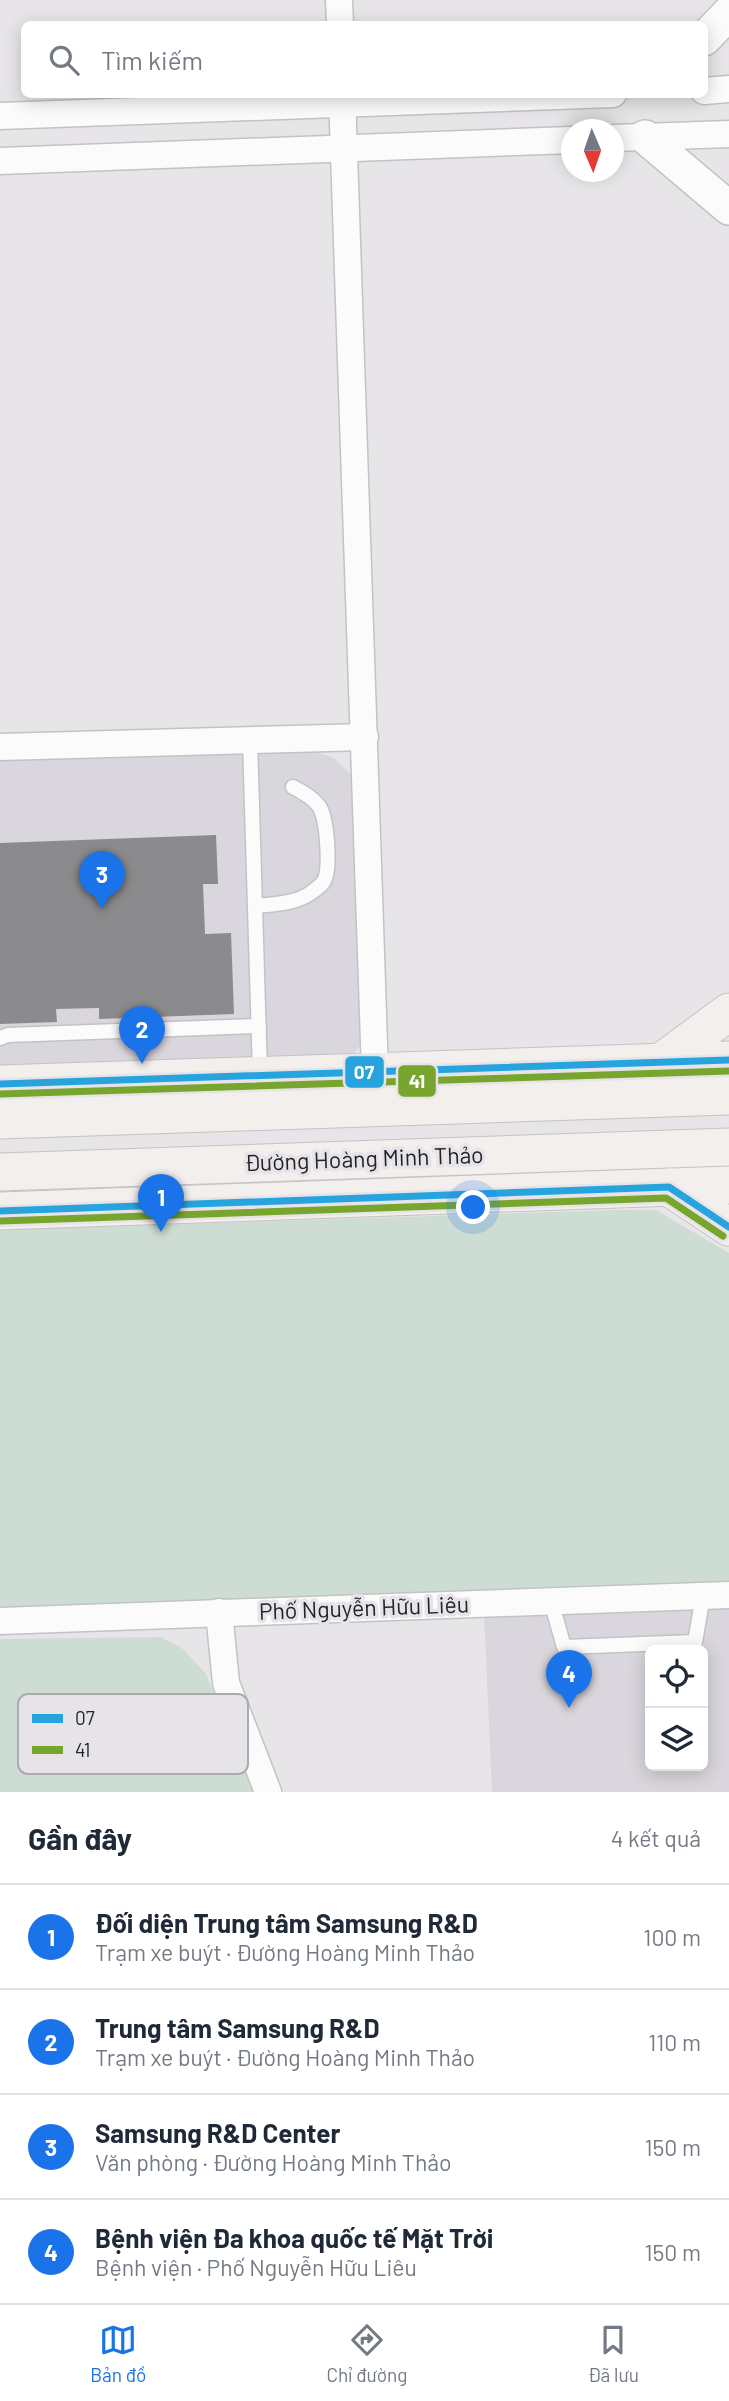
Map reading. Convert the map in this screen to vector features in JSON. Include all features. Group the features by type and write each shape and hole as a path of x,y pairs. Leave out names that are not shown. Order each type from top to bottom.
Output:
{"main road":[{"path":"661,1062 729,1012"},
{"path":"0,1084 729,1060"},
{"path":"661,1062 663,1098"},
{"path":"0,1120 729,1097"},
{"name":"Đường Hoàng Minh Thảo","path":"0,1172 729,1147"},
{"path":"667,1149 669,1187 729,1227"},
{"name":"Đường Hoàng Minh Thảo","path":"0,1211 729,1185"}],"street":[{"path":"339,0 340,21"},
{"path":"708,37 729,13"},
{"path":"708,91 729,89"},
{"path":"0,116 396,98"},
{"path":"342,99 375,1072"},
{"path":"629,137 729,134"},
{"path":"629,137 729,208"},
{"path":"0,161 561,140"},
{"path":"0,747 365,737"},
{"name":"Phố Nguyễn Hữu Liêu","path":"0,1621 716,1596"},
{"path":"219,1612 226,1683 230,1694"},
{"path":"248,1740 268,1792"}],"lane":[{"path":"250,740 261,1076"},
{"path":"255,906 302,899 324,882 327,872 325,821 320,807 309,795 293,787"},
{"path":"0,1038 8,1035 259,1026"},
{"path":"551,1601 564,1647 695,1642 716,1596"}],"shaded area":[{"path":"316,752 334,758 351,775 358,790 364,1041 349,1060 0,1078 0,761"},
{"path":"656,1210 729,1253 729,1585 0,1610 0,1230"},
{"path":"729,1604 729,1792 492,1792 484,1612"},
{"path":"161,1637 183,1649 206,1674 214,1694 18,1694 18,1774 246,1774 253,1792 0,1792 0,1639"}],"building":[{"path":"216,835 218,884 203,884 205,934 231,933 234,1014 99,1019 99,1008 56,1009 57,1022 0,1024 0,843"}],"transit line":[{"name":"07","path":"0,1084 729,1060"},
{"name":"41","path":"0,1094 729,1071"},
{"name":"07","path":"0,1211 669,1187 729,1227"},
{"name":"41","path":"0,1221 666,1198 723,1236"}],"place":[{"name":"Samsung R&D Center","path":"102,909"},
{"name":"Trung tâm Samsung R&D","path":"142,1064"},
{"name":"Đối diện Trung tâm Samsung R&D","path":"161,1232"},
{"name":"Bệnh viện Đa khoa quốc tế Mặt Trời","path":"569,1708"}]}
